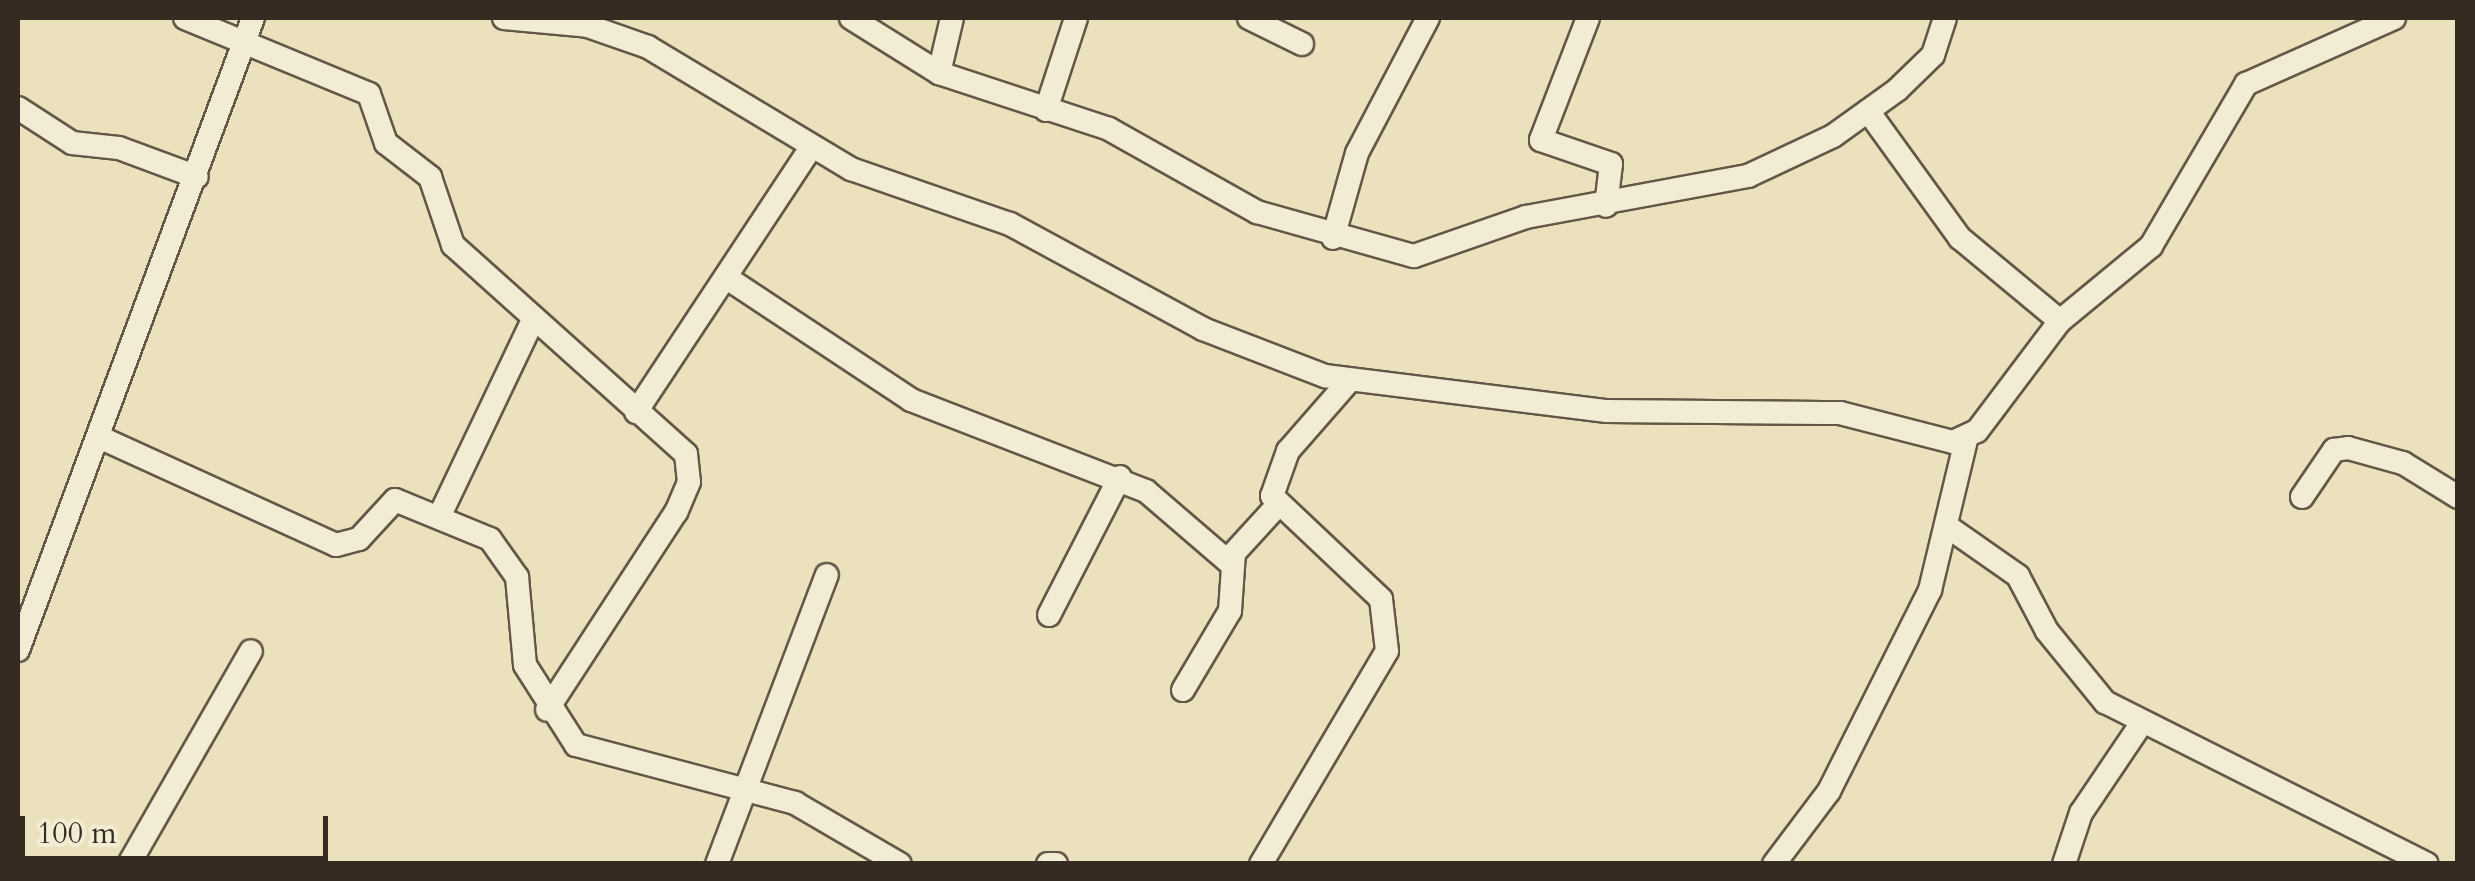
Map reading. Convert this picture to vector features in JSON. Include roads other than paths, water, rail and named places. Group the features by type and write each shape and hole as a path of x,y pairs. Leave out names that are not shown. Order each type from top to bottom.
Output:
{"street":[{"path":"185,18 242,47 369,94 386,143 430,176 442,231 686,454 689,482 547,710"},
{"path":"18,650 197,177 252,18"},
{"path":"504,18 632,40 811,148 1010,224 1203,329 1349,381 1608,411 1840,413 1966,440"},
{"path":"851,18 939,74 1109,129 1218,194 1333,238 1414,256 1526,217 1606,206 1748,176 1868,111 1932,55 1945,18"},
{"path":"939,74 952,18"},
{"path":"1046,110 1076,18"},
{"path":"1249,18 1302,44"},
{"path":"1333,238 1356,153 1428,18"},
{"path":"1588,18 1541,140 1611,164 1606,206"},
{"path":"1774,864 1813,819 1888,681 1951,529 1966,440 2060,322 2151,246 2246,84 2394,18"},
{"path":"18,108 72,143 120,148 197,177"},
{"path":"1868,111 1960,238 2060,322"},
{"path":"636,412 811,148"},
{"path":"727,278 911,400 1120,477 1231,564"},
{"path":"440,515 534,318"},
{"path":"1183,690 1230,611 1231,564 1276,507 1279,465 1349,381"},
{"path":"99,436 336,546 359,539 395,500 440,515 511,560 517,635 547,710 598,756 748,788 816,811 900,864"},
{"path":"2302,497 2334,450 2348,448 2403,463 2458,497"},
{"path":"1049,615 1120,477"},
{"path":"1276,507 1381,599 1387,651 1265,858 1291,864"},
{"path":"1951,529 2018,576 2088,687 2141,724 2427,864"},
{"path":"716,864 827,575"},
{"path":"129,864 252,650"},
{"path":"2064,864 2081,813 2141,724"},
{"path":"1048,864 1056,864"}]}
